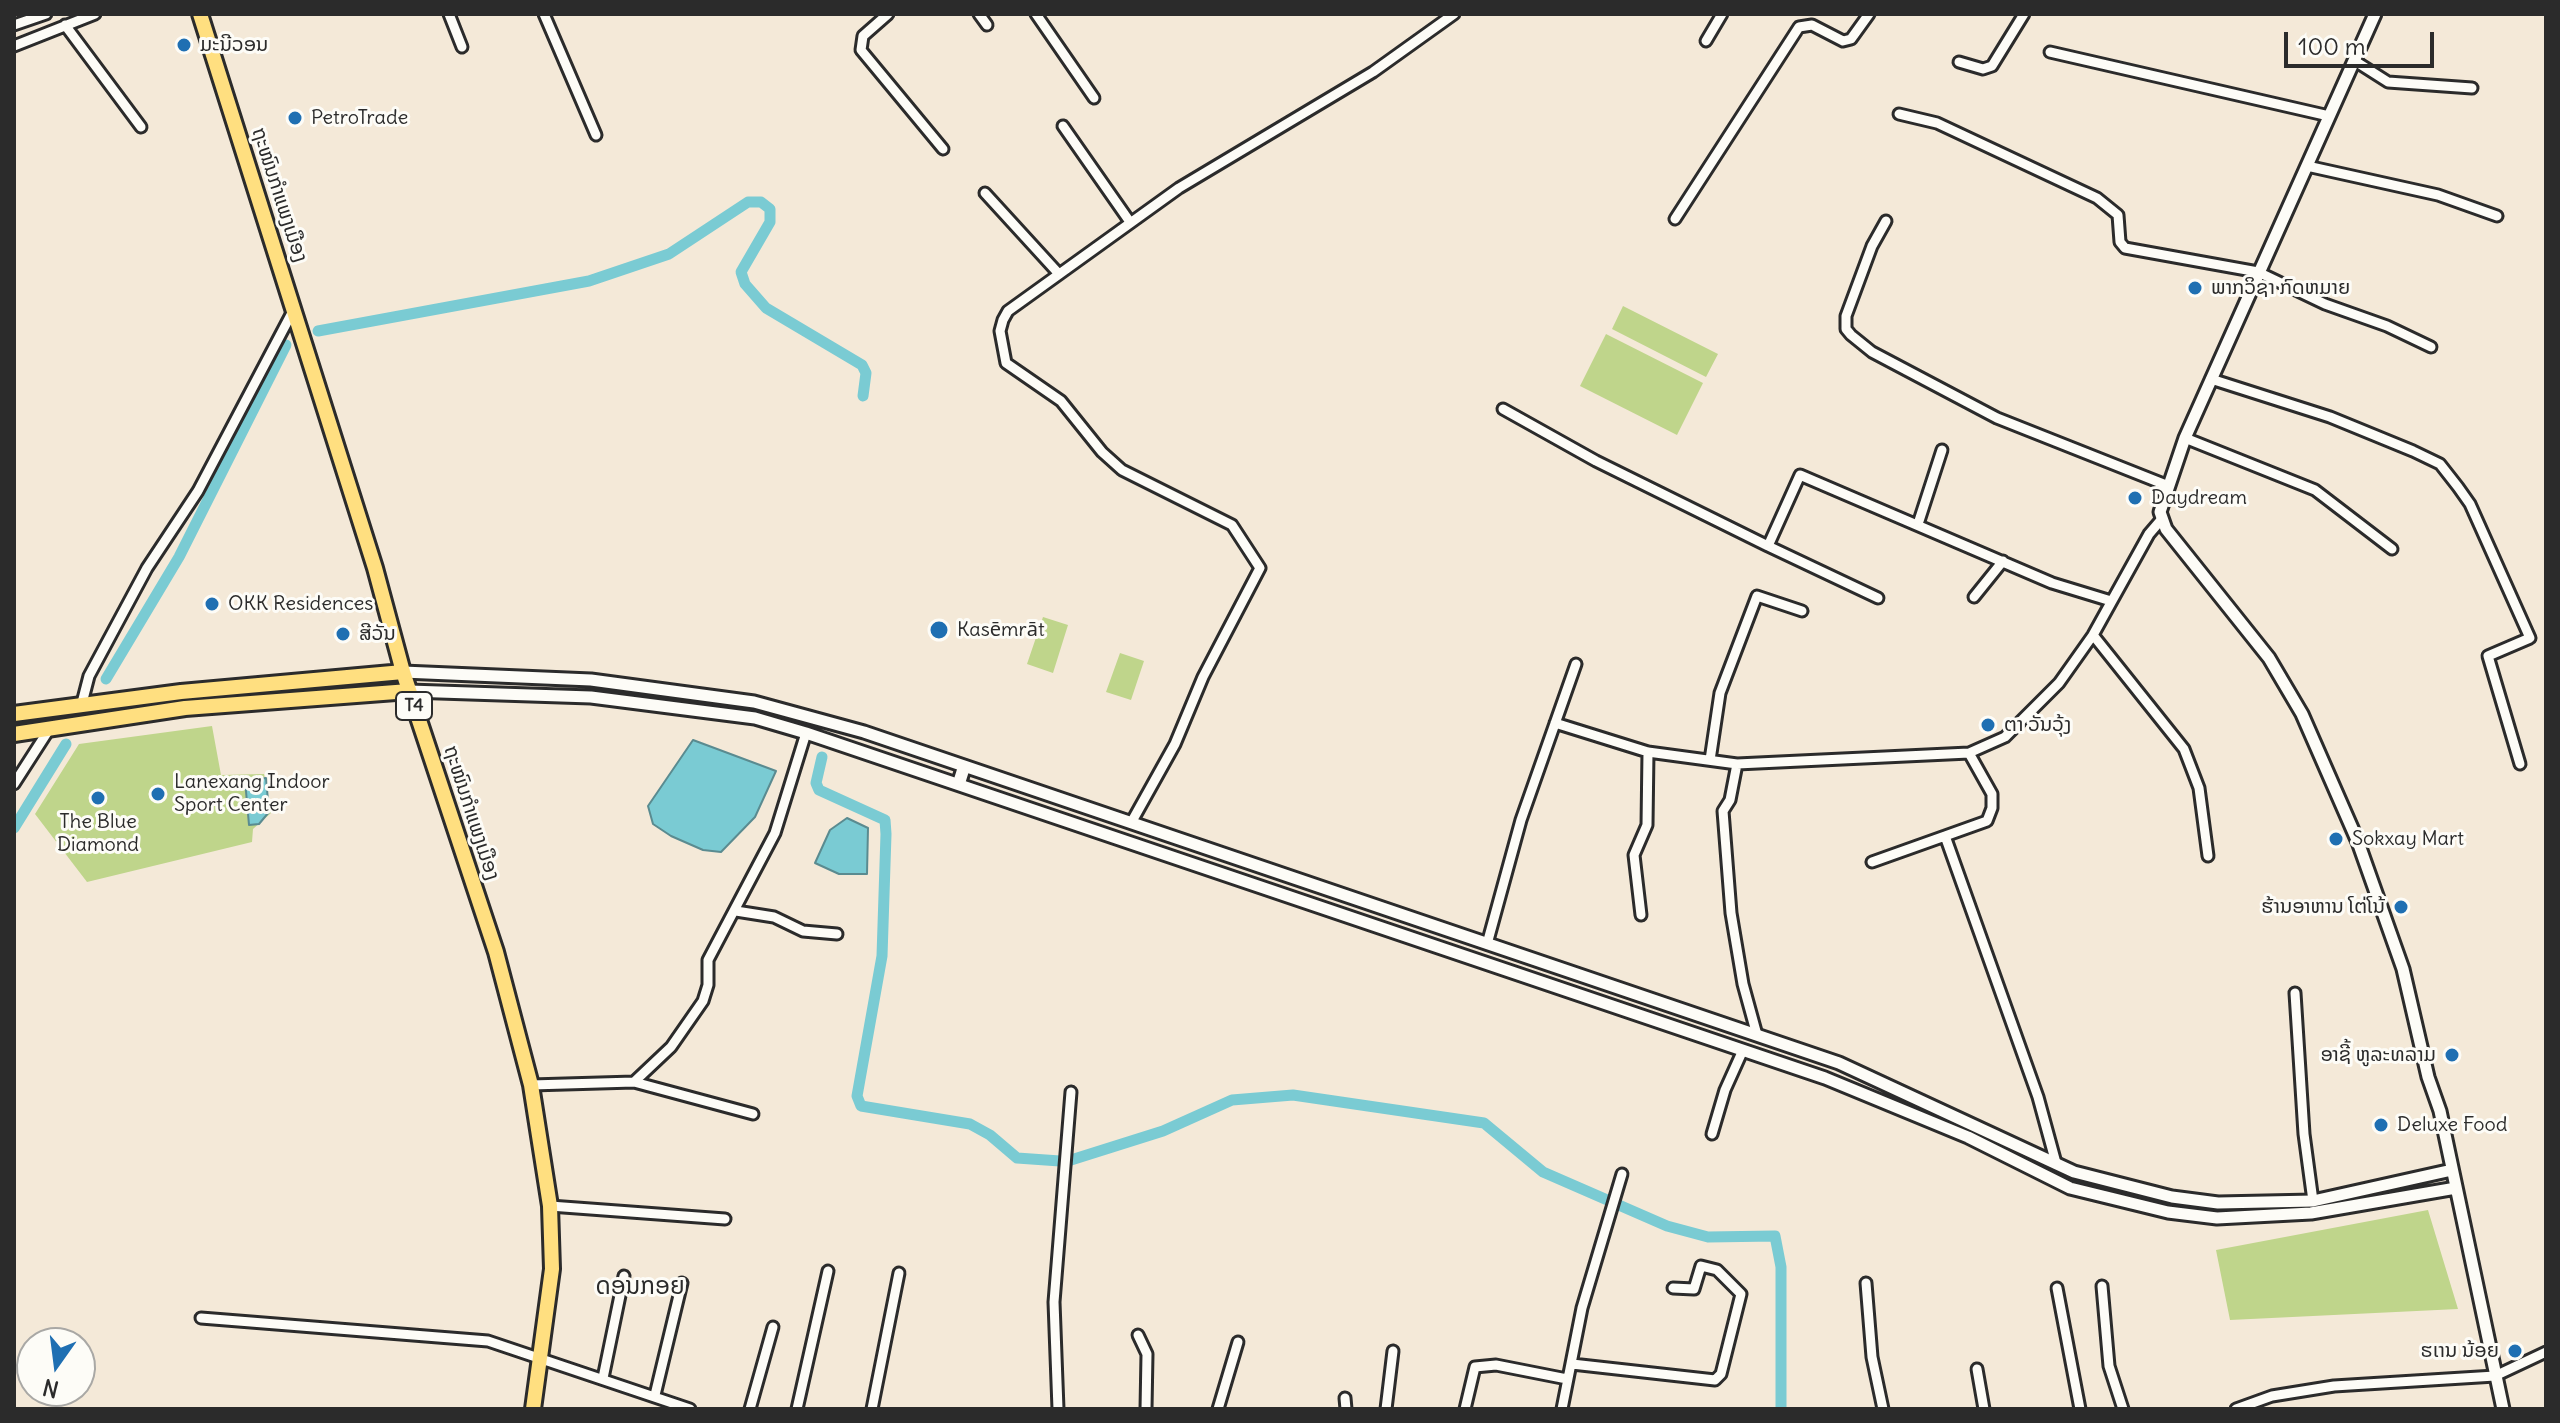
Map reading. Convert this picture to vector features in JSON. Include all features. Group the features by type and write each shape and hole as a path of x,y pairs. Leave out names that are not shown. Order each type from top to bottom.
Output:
{"main road":[{"name":"ຖະໜົນກຳແພງເມືອງ","path":"200,14 375,568 403,672 496,952 531,1085 550,1206 552,1269 533,1409"},
{"path":"14,714 82,703 403,672"},
{"path":"14,734 185,708 409,691"},
{"path":"959,783 964,767"}],"street":[{"path":"14,25 46,14"},
{"path":"14,46 95,14"},
{"path":"449,14 462,47"},
{"path":"544,14 596,135"},
{"path":"979,14 987,25"},
{"path":"1036,14 1094,98"},
{"path":"1131,823 1175,744 1203,677 1260,568 1232,525 1122,470 1102,452 1061,401 1006,363 1000,331 1003,320 1008,311 1179,188 1373,72 1454,14"},
{"path":"1706,41 1722,14"},
{"path":"1675,219 1799,27 1812,25 1843,41 1851,39 1869,14"},
{"path":"1959,62 1983,69 1992,66 2024,14"},
{"path":"2375,14 2185,438 2160,504 2161,520 2269,658 2302,714 2327,767 2403,969 2452,1170 2503,1409"},
{"path":"884,15 863,36 861,50 943,149"},
{"path":"65,25 141,127"},
{"path":"2050,52 2329,116"},
{"path":"2355,61 2388,82 2472,88"},
{"path":"1899,114 1950,129 2097,198 2118,215 2120,242 2125,248 2258,272 2325,304 2387,326 2431,347"},
{"path":"1063,126 1130,222"},
{"path":"2307,166 2438,195 2497,216"},
{"path":"985,193 1059,274"},
{"path":"1886,221 1872,246 1846,316 1846,329 1851,335 1872,352 1997,418 2166,485"},
{"path":"82,703 89,676 147,568 198,491 294,309"},
{"path":"2211,379 2330,417 2440,464 2470,504 2530,638 2488,656 2520,764"},
{"path":"1503,409 1596,461 1878,598"},
{"path":"2185,438 2315,490 2392,549"},
{"path":"1918,524 1942,450"},
{"path":"1768,546 1800,475 2052,583 2111,601"},
{"path":"1555,723 1648,752 1737,764 1969,753 2005,737 2040,706 2093,635 2149,534 2161,520"},
{"path":"1974,597 2003,561"},
{"path":"1710,760 1720,693 1757,596 1802,611"},
{"path":"2093,635 2184,749 2199,788 2208,856"},
{"path":"1487,944 1521,820 1576,664"},
{"path":"403,672 591,680 754,702 864,732 1839,1063 2074,1172 2172,1197 2218,1203 2313,1201 2452,1170"},
{"path":"409,691 591,697 755,718 806,733 1825,1078 1968,1137 2070,1188 2168,1212 2217,1218 2311,1213 2456,1188"},
{"path":"14,784 50,728"},
{"path":"634,1082 650,1070 691,1021 706,993 708,960 775,833 806,733"},
{"path":"1641,915 1634,855 1647,825 1648,752"},
{"path":"1872,862 1987,821 1992,808 1992,794 1969,753"},
{"path":"1737,764 1730,800 1723,811 1731,913 1743,984 1757,1035"},
{"path":"1945,836 2038,1097 2056,1163"},
{"path":"736,911 774,917 803,931 837,934"},
{"path":"2295,993 2304,1134 2313,1201"},
{"path":"1712,1134 1725,1090 1743,1050"},
{"path":"531,1085 634,1082 753,1114"},
{"path":"1058,1409 1054,1302 1071,1092"},
{"path":"1562,1409 1582,1308 1622,1174"},
{"path":"550,1206 725,1219"},
{"path":"1572,1364 1715,1380 1721,1374 1741,1294 1717,1270 1701,1266 1694,1289 1673,1288"},
{"path":"797,1409 828,1271"},
{"path":"872,1409 899,1273"},
{"path":"603,1378 624,1276"},
{"path":"655,1395 682,1283"},
{"path":"1866,1283 1872,1357 1883,1409"},
{"path":"2102,1286 2109,1366 2123,1409"},
{"path":"2057,1288 2080,1409"},
{"path":"201,1318 488,1341 690,1409"},
{"path":"750,1409 773,1327"},
{"path":"1138,1335 1147,1354 1146,1409"},
{"path":"1218,1409 1238,1342"},
{"path":"1386,1409 1393,1351"},
{"path":"2236,1409 2272,1396 2334,1386 2495,1376 2546,1352"},
{"path":"1465,1409 1475,1367 1496,1365 1567,1379"},
{"path":"1977,1369 1984,1409"},
{"path":"2272,1396 2278,1409"},
{"path":"1345,1398 1346,1409"}],"green space":[{"path":"1623,306 1718,354 1706,377 1612,329"},
{"path":"1606,334 1703,383 1677,435 1580,386"},
{"path":"1043,617 1068,625 1053,673 1027,664"},
{"path":"1120,653 1144,661 1131,700 1106,692"},
{"name":"Lanexang Indoor Sport Center","path":"212,726 221,775 264,774 271,813 253,829 252,842 87,882 35,814 79,744"},
{"path":"2428,1210 2458,1309 2230,1320 2216,1250"}],"water":[{"path":"693,740 776,771 755,817 721,852 703,850 671,836 653,824 648,806"},
{"path":"266,778 269,812 259,824 249,825 245,780"},
{"path":"847,818 868,828 867,874 839,874 815,863 830,830"}],"waterway":[{"path":"318,331 589,281 669,254 748,202 761,202 770,209 770,222 741,272 745,284 766,308 862,365 866,373 863,396"},
{"path":"106,679 179,557 286,345"},
{"path":"14,828 66,744"},
{"path":"822,757 816,783 819,790 885,820 882,956 857,1096 861,1106 970,1124 990,1135 1017,1158 1060,1161"},
{"path":"1071,1160 1163,1131 1232,1100 1293,1095 1484,1123 1543,1172 1667,1226 1708,1237 1775,1236 1781,1267 1781,1409"}],"place":[{"name":"ມະນີວອນ","path":"184,45"},
{"name":"PetroTrade","path":"295,118"},
{"name":"ພາກວິຊາ ກົດຫມາຍ","path":"2195,288"},
{"name":"Daydream","path":"2135,498"},
{"name":"OKK Residences","path":"212,604"},
{"name":"Kasēmrāt","path":"939,630"},
{"name":"ສີວັນ","path":"343,634"},
{"name":"ຕາ ວັນວຸ້ງ","path":"1988,725"},
{"name":"Lanexang Indoor Sport Center","path":"158,794"},
{"name":"The Blue Diamond","path":"98,798"},
{"name":"Sokxay Mart","path":"2336,839"},
{"name":"ຮ້ານອາຫານ ໂຕ່ໂນ້","path":"2401,907"},
{"name":"ອາຊີ້ ຫູລະທລາມ","path":"2452,1055"},
{"name":"Deluxe Food","path":"2381,1125"},
{"name":"ຮເານ ນ້ອຍ","path":"2515,1351"}],"district":[{"name":"ດອນກອຍ","path":"640,1287"}]}
